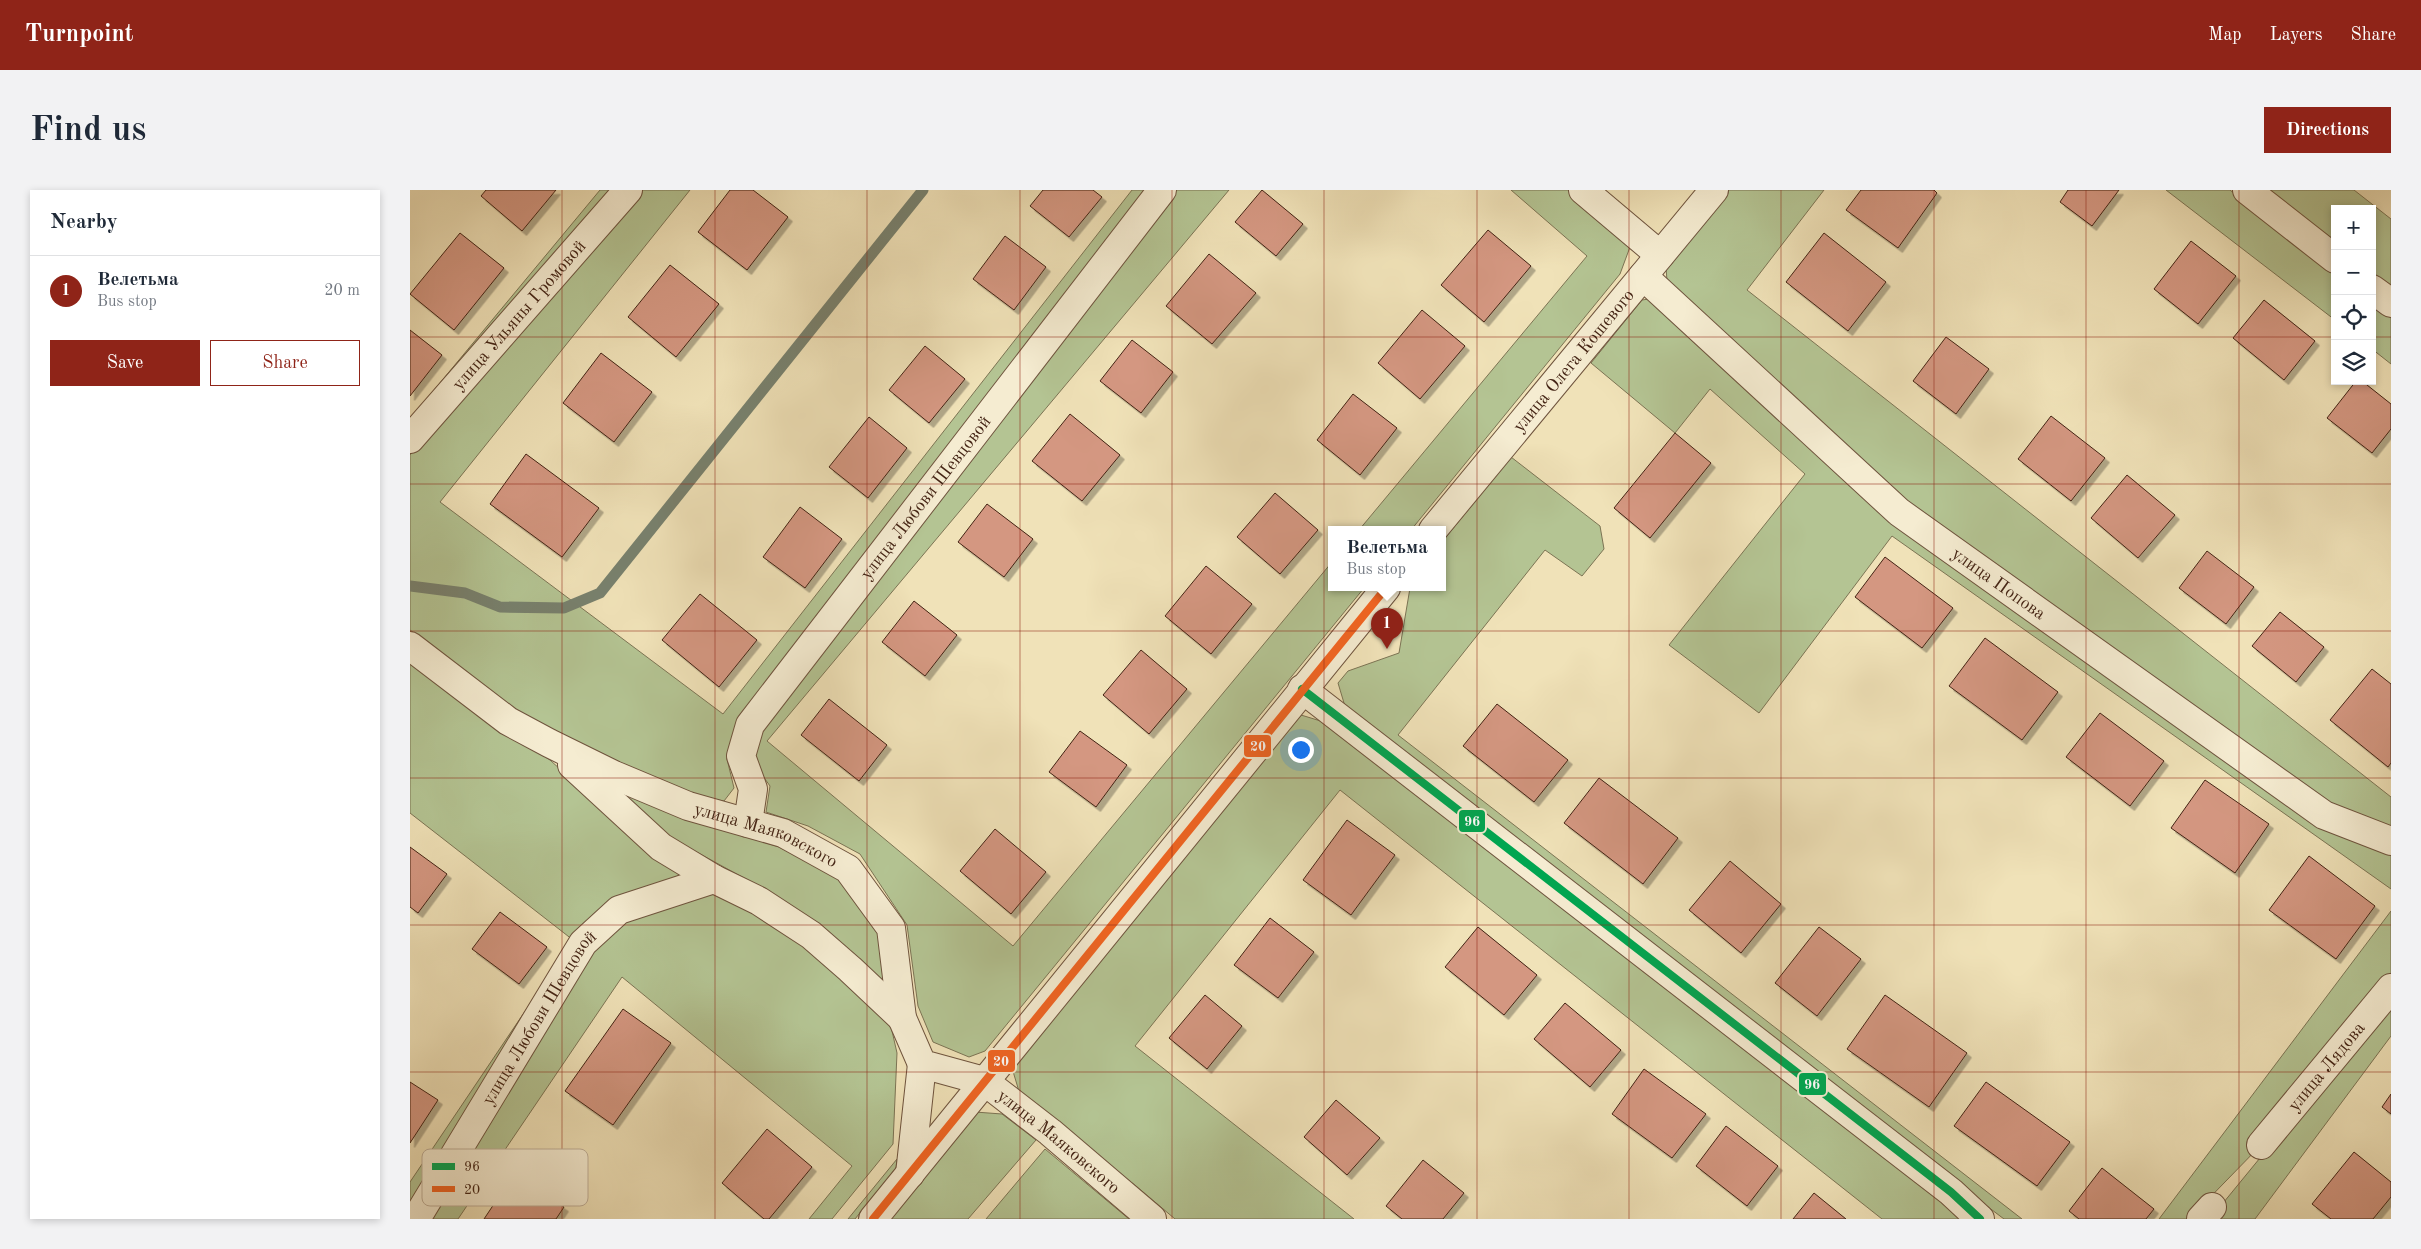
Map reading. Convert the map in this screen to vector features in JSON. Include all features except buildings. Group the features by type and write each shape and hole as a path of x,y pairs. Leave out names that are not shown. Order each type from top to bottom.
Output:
{"street":[{"name":"улица Ульяны Громовой","path":"410,439 628,190"},
{"name":"улица Любови Шевцовой","path":"748,823 753,789 741,756 750,725 1162,190"},
{"path":"1583,190 1660,255"},
{"name":"улица Олега Кошевого","path":"1436,526 1714,190"},
{"path":"2247,190 2331,256"},
{"name":"улица Попова","path":"1643,276 1900,512 2324,815 2391,841"},
{"path":"2376,291 2391,303"},
{"path":"873,1219 1384,591"},
{"name":"улица Маяковского","path":"410,646 508,720 549,744 614,775 688,806 783,834 848,869 891,928 902,1018 922,1064 984,1081 1050,1132 1152,1219"},
{"path":"1302,689 1951,1192 1980,1219"},
{"path":"549,744 661,847 714,879 759,901 811,935 902,1018"},
{"name":"улица Любови Шевцовой","path":"458,1149 583,943 619,910 714,879"},
{"name":"улица Лядова","path":"2261,1145 2391,988"},
{"path":"910,1174 922,1064"},
{"name":"улица Любови Шевцовой","path":"416,1219 424,1206"}],"green space":[{"path":"600,190 615,190 410,419"},
{"path":"640,190 690,190 440,502 723,714 1132,190 1145,190 738,718 727,759 734,788 724,801 687,795 523,715 410,630 410,455"},
{"path":"1176,190 1229,190 767,741 1013,946 1328,567 1328,591 1362,591 985,1051 969,1057 933,1042 918,1006 907,925 860,854 808,826 766,812 770,786 750,758 757,734"},
{"path":"1511,190 1569,190 1630,247 1620,274 1414,526 1362,526 1587,256"},
{"path":"1729,190 1824,190 1747,290 2391,797 2391,831 2329,806 1908,506 1667,281 1666,267"},
{"path":"2166,190 2230,190 2331,270 2331,317"},
{"path":"2259,190 2354,190 2373,205 2331,205 2331,247"},
{"path":"2376,207 2391,219 2391,294 2376,282"},
{"path":"1649,299 1892,518 2391,850 2391,889 1892,536 1759,713 1669,645 1805,474 1710,389 1675,433 1591,363 1642,300"},
{"path":"2376,306 2391,318 2391,364 2376,352"},
{"path":"1511,457 1600,526 1604,549 1582,576 1545,550 1398,735 2022,1219 2004,1219 1352,713 1344,703 1338,683 1348,671 1399,653 1409,591 1446,591 1446,537"},
{"path":"410,663 489,721 550,760 647,848 677,869 679,877 612,900 452,1149 432,1149 573,940 410,813"},
{"path":"1301,715 1324,722 1964,1219 1882,1219 1340,790 1135,1046 1354,1219 1175,1219 1136,1186 1021,1098 1012,1068"},
{"path":"609,784 685,817 779,847 839,878 881,938 889,992 764,889 671,838 642,810"},
{"path":"710,888 804,940 890,1022 897,1053 893,1144 832,1219 809,1219 852,1166 622,977 505,1149 466,1149 588,950 623,920"},
{"path":"2391,911 2391,979 2261,1145 2189,1219 2159,1219"},
{"path":"2391,998 2391,1036 2255,1219 2210,1219"},
{"path":"975,1112 1002,1114 1036,1140 968,1219 890,1219"},
{"path":"1045,1149 1129,1219 986,1219"},
{"path":"897,1159 896,1168 855,1219 848,1219"},
{"path":"422,1164 422,1195 410,1214 410,1182"},
{"path":"431,1206 467,1206 458,1219 423,1219"}],"waterway":[{"path":"410,586 465,593 500,607 564,608 600,593 923,190"}],"transit line":[{"name":"20","path":"873,1219 1384,591"},
{"name":"96","path":"1302,689 1951,1192 1980,1219"}],"place":[{"name":"Велетьма","path":"1387,649"}]}
